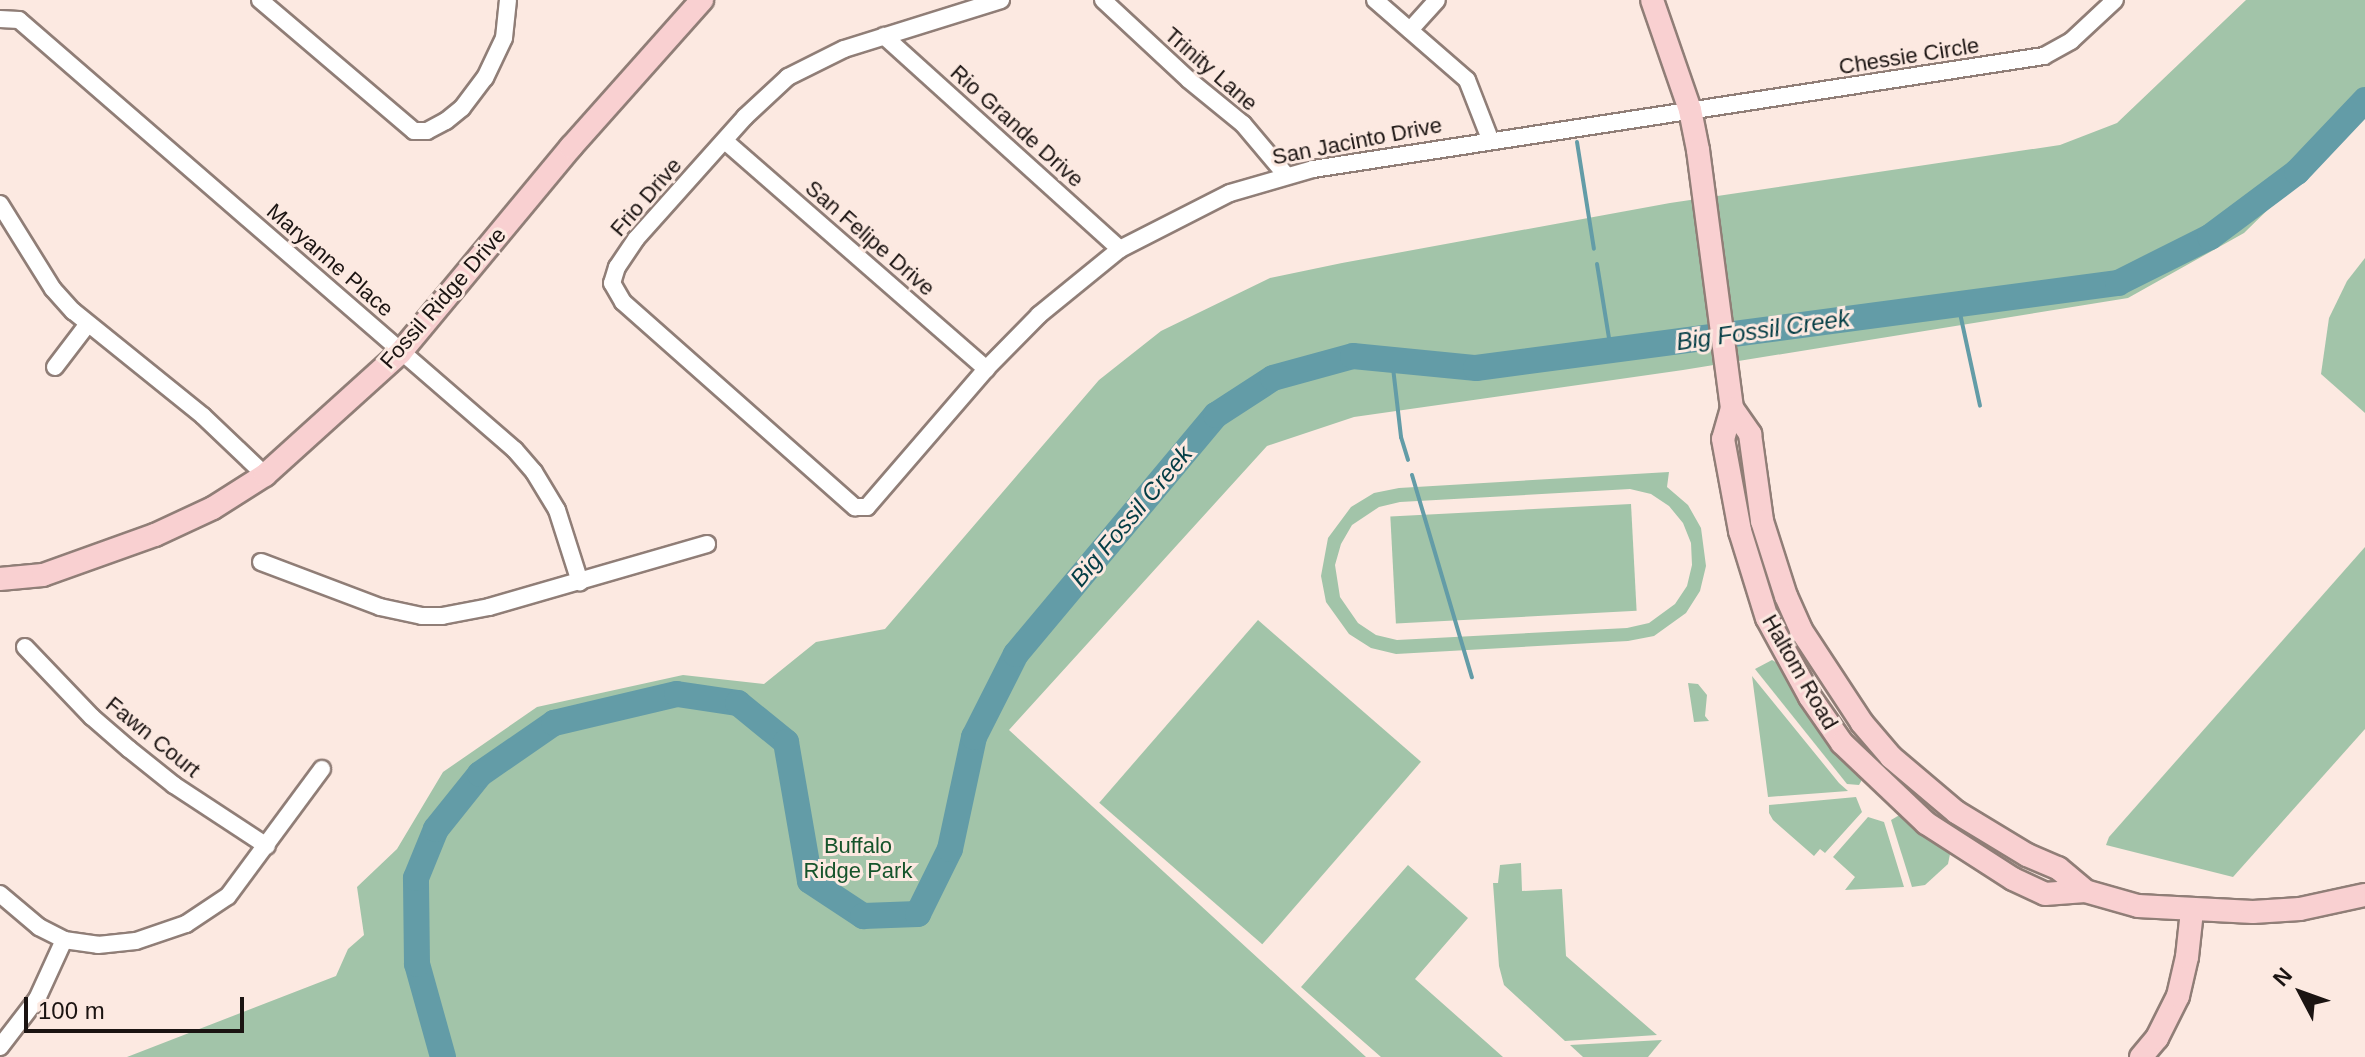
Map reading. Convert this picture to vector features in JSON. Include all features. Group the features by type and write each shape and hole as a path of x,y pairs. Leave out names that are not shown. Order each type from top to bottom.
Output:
{"main road":[{"name":"Fossil Ridge Drive","path":"0,579 43,575 155,535 213,508 265,475 400,353 571,147 702,0"},
{"name":"Haltom Road","path":"1652,0 1690,110 1732,408 1723,439 1740,531 1753,580 1777,638 1842,743 1926,823 1973,855 2045,894 2085,891 2138,906 2192,911 2300,909 2365,895"},
{"name":"Haltom Road","path":"1732,408 1750,434 1762,521 1778,576 1797,620 1833,682 1891,757 1946,804 2027,855 2058,868 2085,891"},
{"path":"1777,638 1797,620"},
{"path":"1973,855 1990,832"},
{"path":"2141,1057 2157,1038 2178,996 2187,957 2192,911"}],"street":[{"path":"260,0 414,131 427,131 446,121 478,88 504,38 508,0"},
{"name":"Frio Drive","path":"867,507 855,507 824,483 632,311 612,283 617,267 636,239 769,91 788,77 844,49 1001,0"},
{"name":"Trinity Lane","path":"1103,0 1179,71 1243,124 1286,175"},
{"path":"1375,0 1467,80 1490,139"},
{"path":"1410,30 1437,0"},
{"name":"Chessie Circle","path":"1690,110 1861,87 2044,56 2071,41 2115,0"},
{"name":"Maryanne Place","path":"0,19 19,20 396,345 400,353 458,400 534,472 557,510 580,582"},
{"name":"Rio Grande Drive","path":"884,36 1120,249"},
{"name":"San Jacinto Drive","path":"867,507 986,369 1039,315 1120,249 1230,193 1286,175 1490,139 1690,110"},
{"name":"San Felipe Drive","path":"725,141 986,369"},
{"path":"0,204 53,289 87,325 203,416 265,475"},
{"path":"55,367 87,325"},
{"path":"261,562 380,607 422,616 489,607 707,544"},
{"name":"Fawn Court","path":"25,647 92,717 129,749 174,785 267,846"},
{"path":"0,894 39,927 64,940 98,945 136,941 186,924 228,896 322,769"},
{"path":"0,1047 37,999 64,940"}],"green space":[{"name":"Buffalo Ridge Park","path":"2246,0 2365,0 2365,115 2244,233 2128,298 1683,370 1354,417 1267,446 1009,730 1366,1057 127,1057 336,976 348,949 364,935 357,887 397,849 443,772 537,707 683,675 764,684 816,642 885,629 1099,380 1161,331 1270,278 1342,263 1670,203 2060,145 2117,123"},
{"path":"2365,258 2365,413 2321,374 2329,318 2347,281"},
{"path":"1669,472 1667,487 1688,505 1701,528 1706,566 1700,591 1686,613 1654,636 1628,641 1396,654 1371,648 1349,634 1326,602 1321,576 1328,538 1351,507 1374,493 1399,488","holes":["1630,489 1651,494 1669,506 1683,523 1691,543 1692,565 1687,586 1675,604 1649,623 1627,628 1397,640 1376,635 1358,623 1340,597 1335,565 1341,544 1352,525 1379,507 1400,502"]},
{"path":"1631,504 1637,611 1396,623 1390,517"},
{"path":"2365,547 2365,729 2233,877 2106,845 2109,837"},
{"path":"1258,620 1421,762 1262,944 1099,803"},
{"path":"1772,660 1781,665 1864,776 1859,785 1847,784 1755,669"},
{"path":"1752,676 1839,783 1848,791 1768,797"},
{"path":"1688,683 1698,684 1707,695 1705,716 1709,721 1694,722"},
{"path":"1856,797 1862,812 1825,853 1820,849 1814,856 1769,813 1769,805"},
{"path":"1903,813 1950,854 1948,864 1925,885 1912,887 1891,820"},
{"path":"1868,817 1884,822 1904,887 1845,890 1855,877 1833,857"},
{"path":"1521,863 1522,891 1562,889 1566,956 1657,1035 1565,1041 1504,985 1499,966 1493,883 1498,883 1500,865"},
{"path":"1408,865 1468,918 1415,979 1503,1057 1381,1057 1301,987"},
{"path":"1662,1040 1648,1057 1583,1057 1570,1045"}],"waterway":[{"name":"Big Fossil Creek","path":"443,1057 417,964 416,878 436,829 480,774 554,723 677,694 738,703 786,742 810,881 863,916 918,914 950,849 974,737 1016,654 1216,415 1273,378 1353,356 1476,368 2118,283 2210,237 2297,172 2365,100"},
{"path":"1577,142 1594,249"},
{"path":"1597,264 1611,350"},
{"path":"1958,304 1980,406"},
{"path":"1392,359 1401,437 1408,460"},
{"path":"1412,475 1472,677"}]}
